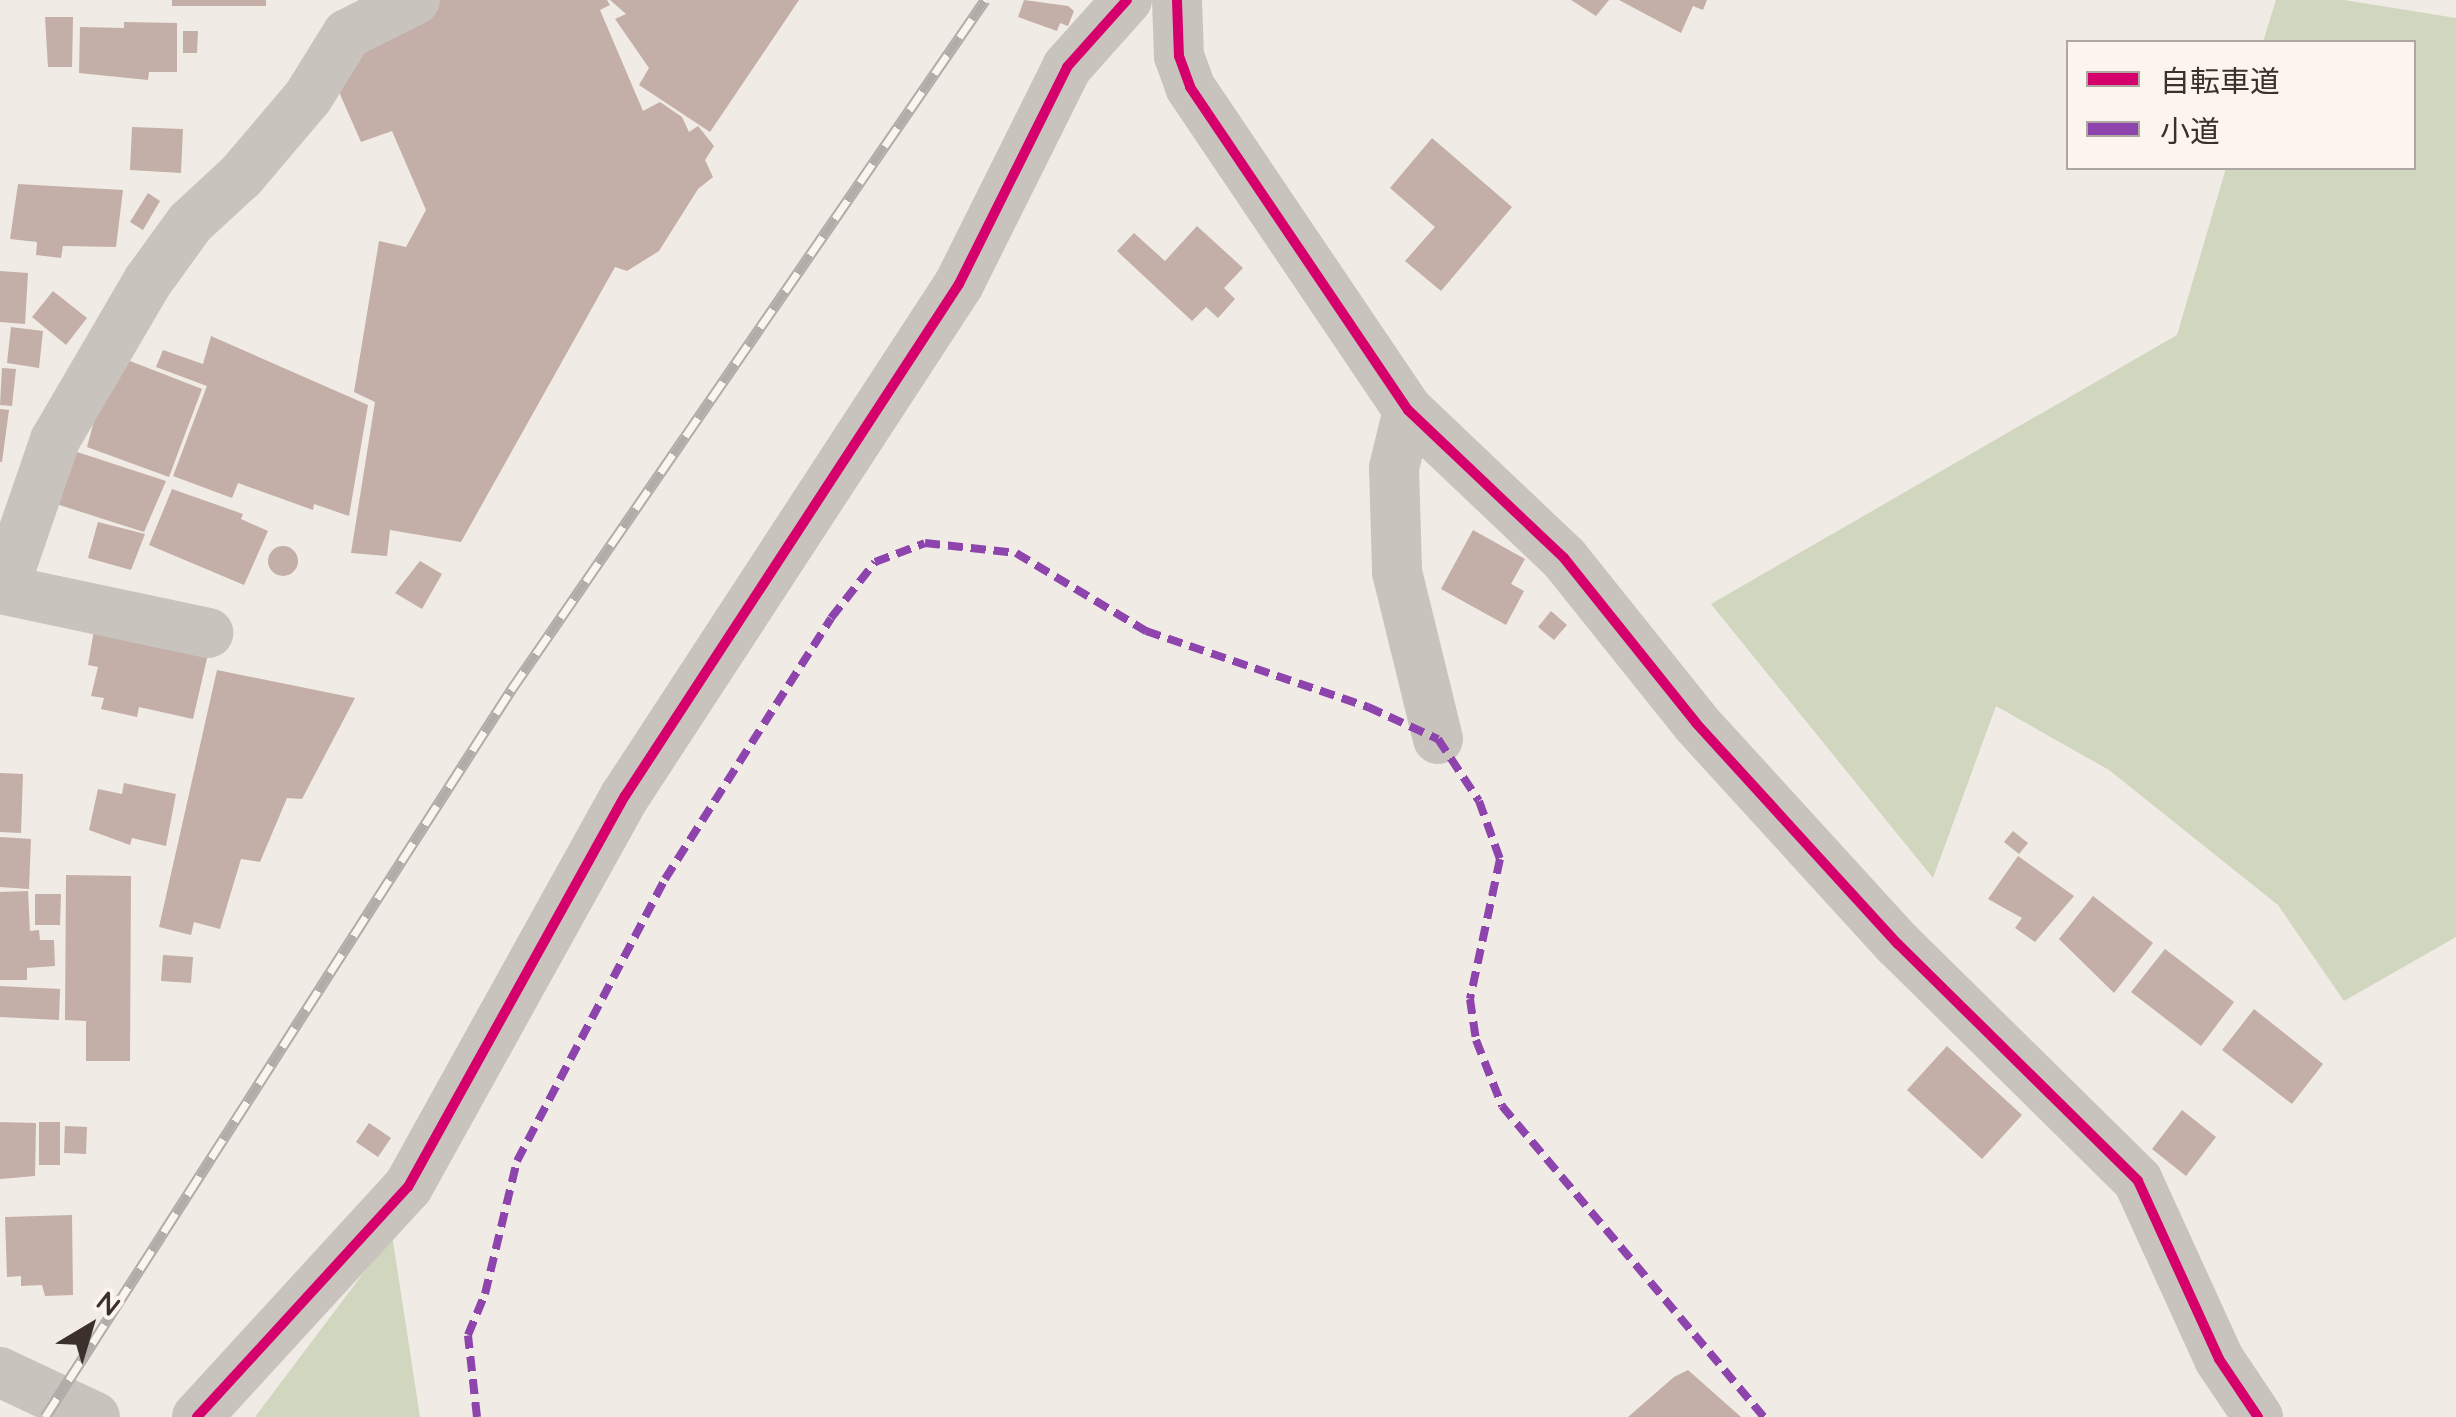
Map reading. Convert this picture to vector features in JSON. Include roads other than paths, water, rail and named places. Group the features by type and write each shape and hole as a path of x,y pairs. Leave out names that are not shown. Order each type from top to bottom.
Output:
{"street":[{"path":"208,633 2,588 55,440 159,267 190,223 241,176 308,97 346,34 415,0"},
{"path":"197,1417 408,1187 625,796 959,284 1066,68 1128,0"},
{"path":"1177,0 1179,56 1190,87 1408,410 1564,558 1696,723 1898,944 2138,1181 2219,1359 2258,1417"},
{"path":"1408,410 1394,468 1397,572 1438,739"},
{"path":"0,1372 95,1417"}],"railway":[{"path":"45,1417 511,690 985,0"}]}
